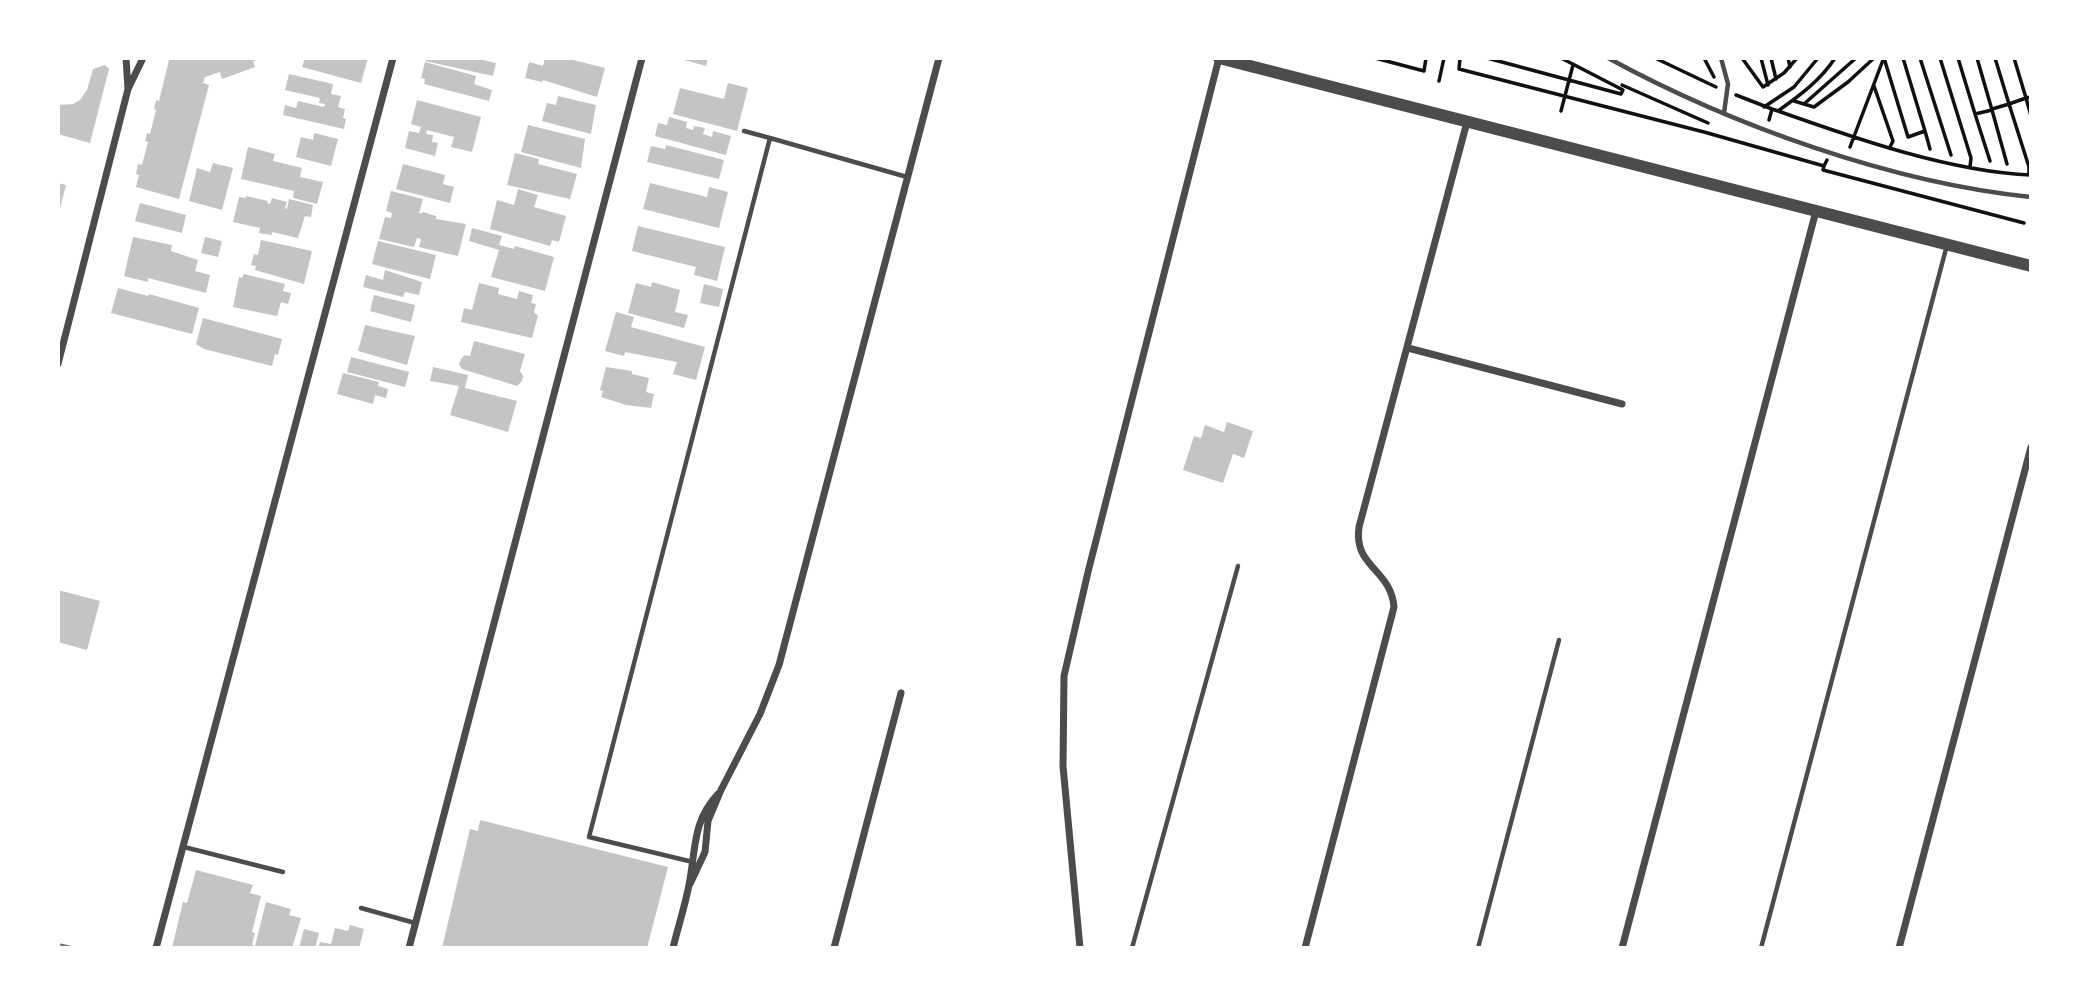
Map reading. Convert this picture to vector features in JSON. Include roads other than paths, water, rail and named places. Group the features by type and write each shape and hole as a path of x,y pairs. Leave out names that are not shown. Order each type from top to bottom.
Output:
{"street":[{"path":"126,58 128,89"},
{"path":"58,364 128,89 143,58"},
{"path":"156,948 393,58"},
{"path":"410,948 642,58"},
{"path":"1080,948 1063,766 1064,676 1087,572 1219,58 2031,267"},
{"path":"673,948 696,863 707,845 707,826 721,790 760,714 782,653 937,61"},
{"path":"1305,948 1394,607 1390,589 1361,552 1358,536 1467,122"},
{"path":"1622,948 1816,211"},
{"path":"1408,348 1622,404"},
{"path":"1899,948 2031,447"},
{"path":"834,948 901,694"}],"lane":[{"path":"1608,58 1724,113 1847,157 1973,189 2031,197"},
{"path":"1721,58 1728,92 1724,113"},
{"path":"744,131 907,177"},
{"path":"696,863 589,837 769,138"},
{"path":"1761,948 1947,245"},
{"path":"1132,948 1238,566"},
{"path":"1478,948 1559,640"},
{"path":"183,846 283,872"},
{"path":"361,908 416,923"}],"tram line":[{"path":"58,944 76,948"}]}
